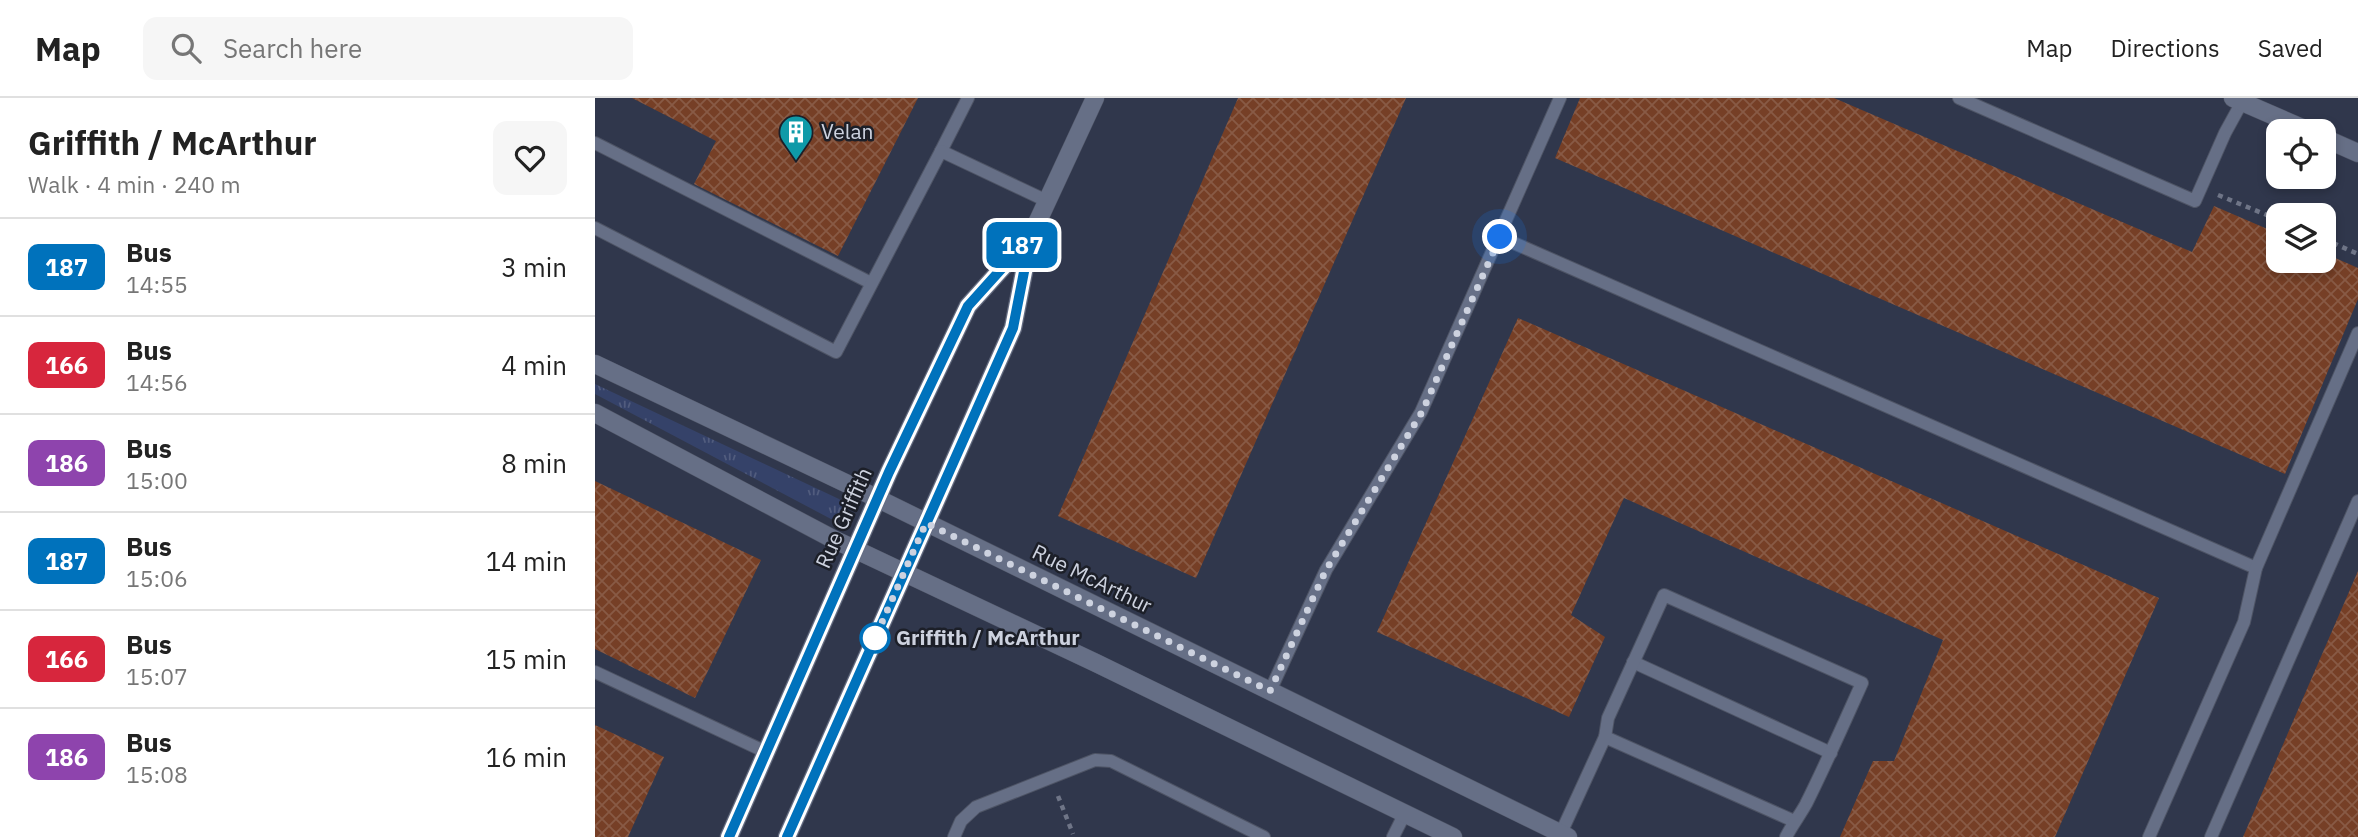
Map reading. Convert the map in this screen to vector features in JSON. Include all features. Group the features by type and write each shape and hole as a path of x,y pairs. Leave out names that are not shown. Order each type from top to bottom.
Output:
{"street":[{"name":"Rue Griffith","path":"787,837 1013,328 1031,236 1095,98"},
{"path":"2237,100 2281,119"},
{"path":"2336,143 2358,153"},
{"name":"Rue Griffith","path":"729,837 877,499 968,306 1031,236"},
{"name":"Rue McArthur","path":"595,364 1565,835"},
{"path":"595,413 855,550 1453,837"}],"lane":[{"path":"595,228 836,352 968,98"},
{"path":"1270,691 1326,570 1422,412 1560,98"},
{"path":"1959,98 2195,201 2237,100"},
{"path":"595,144 871,283"},
{"path":"941,151 1047,201"},
{"path":"1500,237 2256,568"},
{"path":"2149,837 2244,622 2256,568 2358,332"},
{"path":"2211,837 2358,501"},
{"path":"1565,835 1605,737 1608,718 1664,595 1862,683 1804,808 1786,837"},
{"path":"1633,662 1831,753"},
{"path":"595,672 766,752"},
{"path":"1605,737 1794,821"},
{"path":"954,837 961,821 976,807 1095,760 1111,761 1264,837"},
{"path":"1393,837 1405,813"}],"path":[{"path":"2214,193 2266,215"},
{"path":"2336,244 2358,254"},
{"path":"1051,777 1073,834"}],"green space":[{"path":"595,384 839,499 843,503 842,516 831,519 595,394"}],"building":[{"name":"Velan","path":"632,98 918,98 838,256 694,184 716,141"},
{"path":"1238,98 1406,98 1196,578 1058,516"},
{"path":"1580,98 1834,98 2192,252 2214,206 2266,228 2266,273 2336,273 2336,258 2358,268 2358,299 2285,474 1555,158"},
{"path":"1518,318 2159,598 2055,837 1840,837 1873,761 1894,761 1943,640 1624,498 1571,615 1605,637 1569,717 1377,632"},
{"path":"595,481 761,560 695,698 595,649"},
{"path":"2358,571 2358,837 2243,837"},
{"path":"595,725 664,757 628,837 595,837"}],"bus line":[{"name":"187","path":"729,837 889,472 968,306 1031,236 1013,328 787,837"}],"place":[{"name":"Velan","path":"796,162"},
{"name":"Griffith / McArthur","path":"875,638"}],"route":[{"path":"875,638 871,647 926,523 1270,691 1326,570 1422,412 1500,237"}]}
